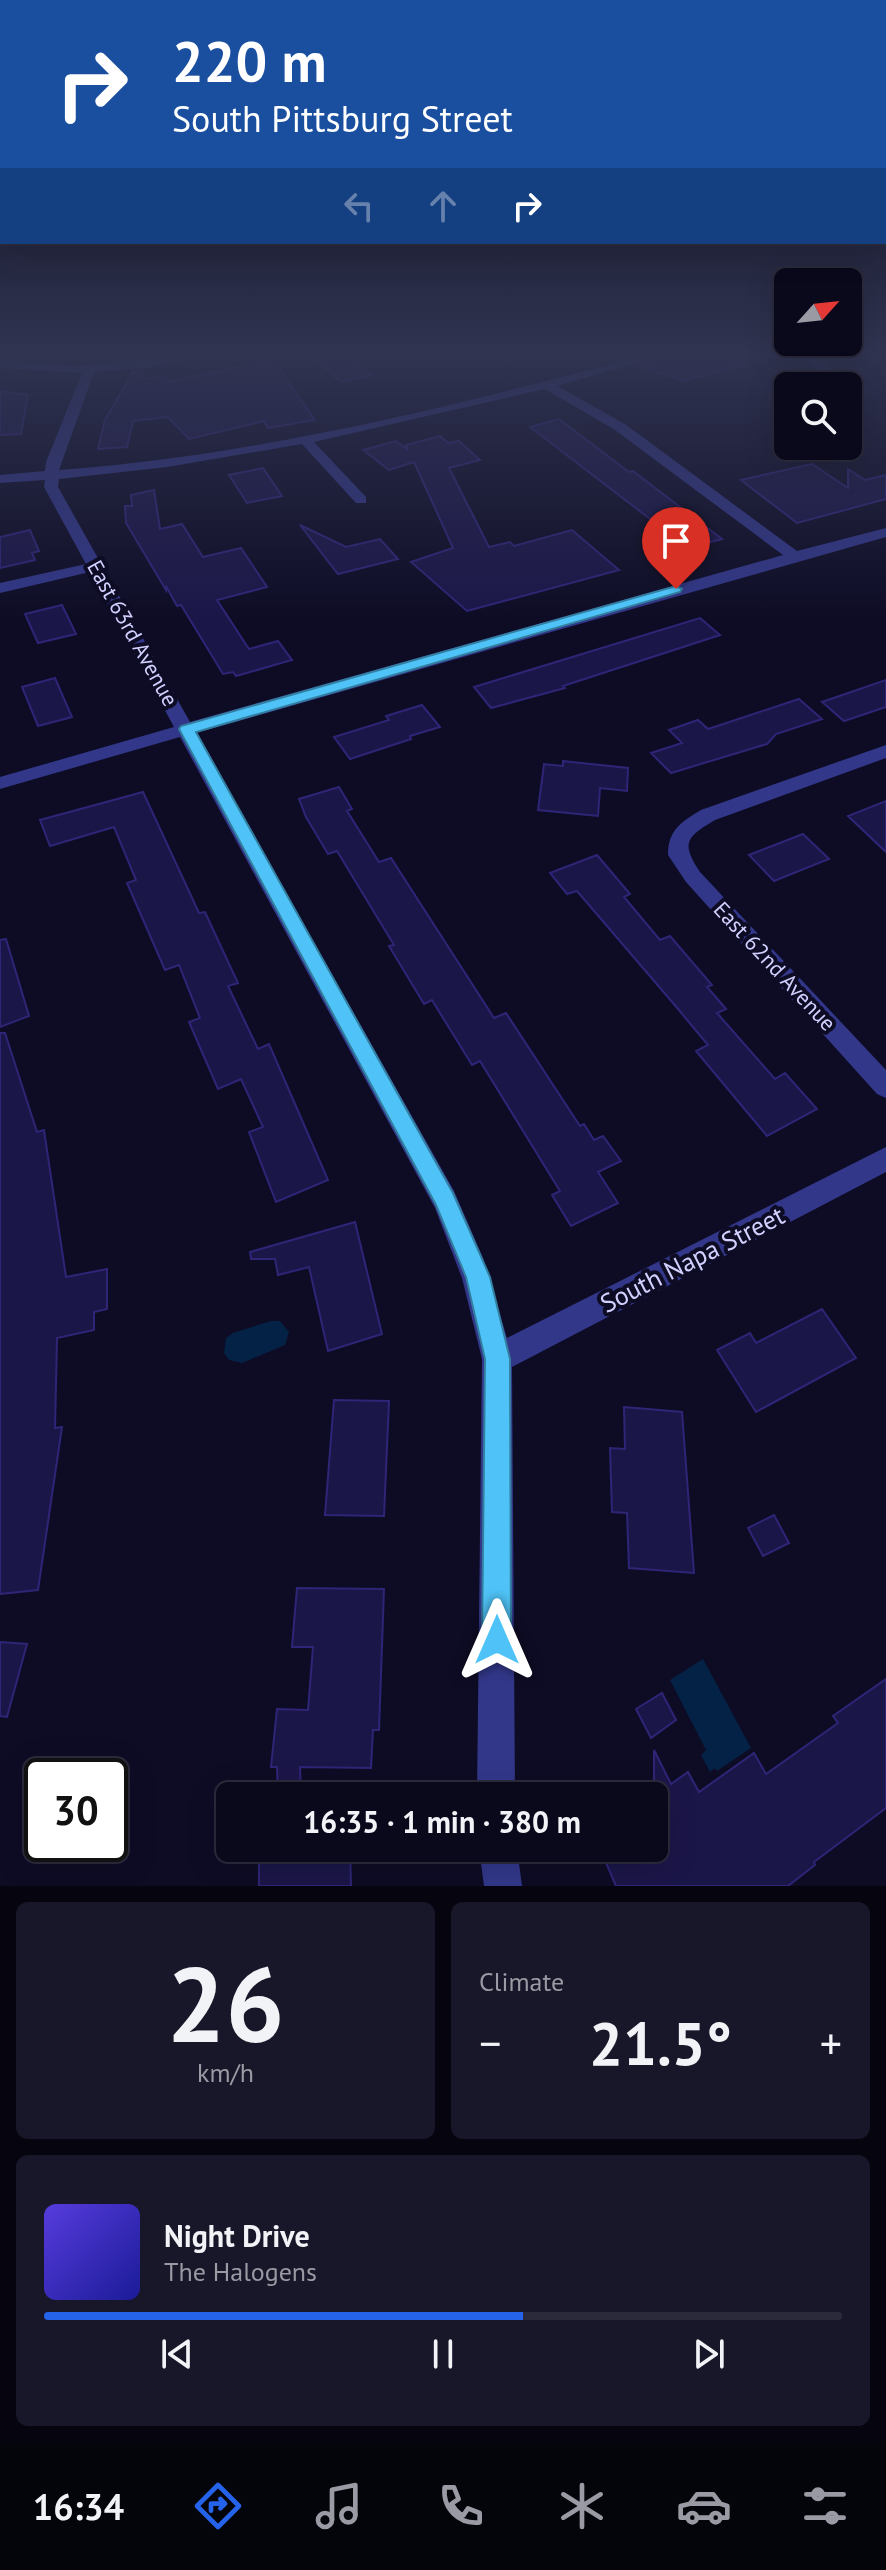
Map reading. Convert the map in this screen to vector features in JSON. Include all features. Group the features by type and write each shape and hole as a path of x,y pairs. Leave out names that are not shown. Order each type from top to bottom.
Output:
{"street":[{"path":"50,476 62,444"},
{"path":"0,479 50,476 292,444"},
{"path":"309,444 361,500"},
{"path":"643,444 795,557"},
{"name":"East 63rd Avenue","path":"50,476 55,496 187,729 445,1200 478,1277 497,1359 496,1782"},
{"path":"0,783 886,532"},
{"path":"0,588 95,566"},
{"name":"East 62nd Avenue","path":"886,751 708,815 688,827 678,839 678,855 693,877 886,1087"},
{"name":"South Napa Street","path":"497,1359 886,1159"},
{"path":"500,1862 503,1886"}],"water":[{"path":"271,1321 280,1321 289,1332 285,1345 242,1363 229,1360 224,1353 226,1338"},
{"path":"703,1659 751,1748 717,1771 715,1768 710,1772 701,1755 706,1750 670,1680"}],"building":[{"path":"99,444 128,444 127,447 98,449"},
{"path":"385,444 400,444 407,449 406,445 462,444 480,460 449,468 489,547 510,542 514,546 572,530 619,570 467,611 411,562 453,548 414,462 389,470 363,450"},
{"path":"552,444 592,444 722,539 688,548"},
{"path":"812,464 848,488 848,469 865,480 886,475 886,499 797,523 741,480"},
{"path":"263,468 282,496 247,503 229,475"},
{"path":"154,490 160,529 182,524 203,557 241,548 267,587 217,600 249,649 278,641 292,660 236,676 233,672 223,674 166,586 166,590 126,523 125,506 132,506 131,495"},
{"path":"300,525 346,547 380,539 398,559 338,574"},
{"path":"30,530 39,551 32,553 35,560 0,568 0,537"},
{"path":"62,605 76,634 38,643 25,614"},
{"path":"700,618 720,635 563,686 565,688 491,708 474,687"},
{"path":"55,678 72,717 38,726 22,687"},
{"path":"886,680 886,707 844,721 822,702"},
{"path":"799,699 822,719 776,734 767,744 671,773 651,753 682,743 669,730 698,720 708,729"},
{"path":"422,705 440,727 350,759 334,737 389,720 386,716"},
{"path":"563,761 628,768 627,791 600,788 598,816 538,810 544,764 563,766"},
{"path":"339,787 352,809 347,811 379,862 391,858 494,1018 506,1013 580,1126 584,1124 594,1140 603,1136 621,1161 598,1172 618,1203 571,1226 552,1195 560,1191 480,1061 472,1065 432,1000 424,1004 389,946 394,945 337,851 328,854 306,817 299,799"},
{"path":"143,792 199,913 205,912 238,983 228,986 258,1049 269,1044 328,1180 276,1202 249,1132 263,1127 241,1079 218,1089 189,1022 200,1018 179,965 165,970 127,883 136,880 114,827 50,846 40,820"},
{"path":"886,801 886,852 848,816"},
{"path":"803,834 829,859 774,881 749,855"},
{"path":"597,855 630,894 624,897 660,940 670,936 712,985 707,987 726,1009 717,1013 775,1079 785,1073 817,1109 767,1136 696,1051 708,1045 577,891 567,894 550,873"},
{"path":"6,939 29,1016 0,1027 0,940"},
{"path":"0,1033 5,1033 37,1132 44,1130 66,1277 107,1269 107,1309 94,1312 94,1330 57,1338 55,1428 62,1427 38,1590 0,1594"},
{"path":"355,1222 382,1334 328,1351 309,1267 278,1275 275,1259 251,1259 250,1252"},
{"path":"822,1309 856,1358 756,1412 717,1350 750,1333 756,1343"},
{"path":"334,1400 389,1401 384,1516 325,1515"},
{"path":"624,1407 682,1412 694,1573 629,1568 627,1513 612,1512 610,1448 625,1449"},
{"path":"774,1515 789,1543 763,1556 748,1528"},
{"path":"297,1588 384,1589 379,1730 373,1730 371,1768 300,1767 301,1782 278,1782 277,1767 271,1767 277,1709 308,1710 313,1647 292,1647"},
{"path":"0,1642 27,1644 7,1717 0,1716"},
{"path":"886,1679 886,1808 814,1862 815,1865 788,1886 616,1886 606,1862 668,1862 668,1782 654,1782 654,1750 671,1784 688,1772 699,1792 754,1753 766,1774 838,1723 833,1716"},
{"path":"662,1693 676,1720 651,1738 636,1709"},
{"path":"259,1862 350,1862 351,1886 259,1886"}],"route":[{"path":"497,1640 497,1359 478,1277 445,1200 187,729 676,589"}]}
